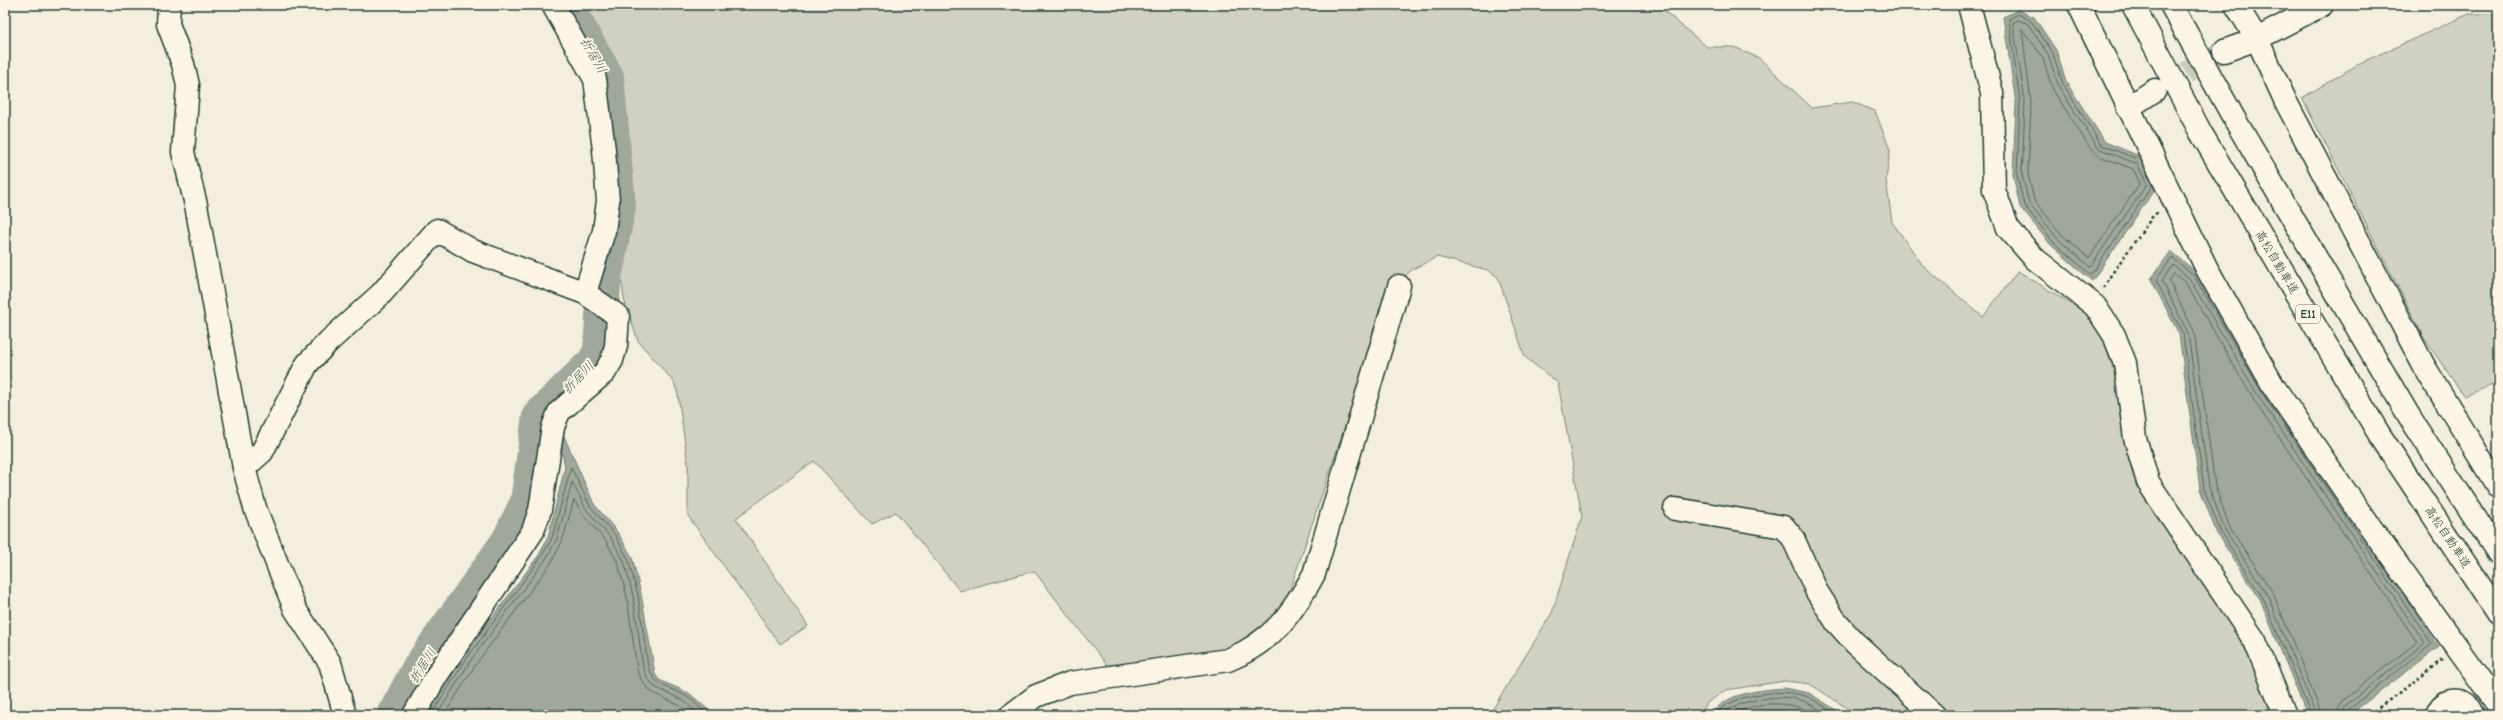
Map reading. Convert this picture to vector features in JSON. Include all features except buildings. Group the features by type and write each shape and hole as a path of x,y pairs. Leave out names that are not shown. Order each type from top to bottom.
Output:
{"main road":[{"path":"169,5 168,24 183,64 188,85 183,152 196,205 244,468 255,508 295,609 330,663 345,715"},
{"path":"554,5 595,79 604,150 608,201 597,302"},
{"path":"1969,5 1992,93 1994,190 2008,228 2034,259 2095,306 2114,335 2125,363 2135,438 2148,482 2255,641 2285,715"},
{"path":"2079,5 2207,270 2274,387 2457,650 2498,705"},
{"name":"高松自動車道","path":"2133,5 2201,134 2379,434 2498,613"},
{"path":"2171,5 2234,120 2401,402 2498,553"},
{"path":"2236,5 2256,39 2286,102 2424,366 2498,487"},
{"path":"2224,52 2256,39 2322,5"},
{"path":"2128,108 2155,90"},
{"path":"244,468 262,452 307,364 329,341 381,294 437,230 473,251 597,302 618,316 616,346 612,360 605,372 559,412 553,427 540,510 533,531 435,678 414,715"},
{"path":"1011,715 1036,696 1070,683 1228,660 1245,654 1282,623 1296,608 1314,574 1399,286"},
{"path":"1675,509 1784,528 1793,538 1817,592 1838,623 1854,642 1934,715"},
{"path":"2437,715 2443,705 2454,700 2466,704 2473,715"}],"path":[{"path":"2095,306 2111,275 2153,216 2175,202"},
{"path":"2369,715 2457,650"}],"shaded area":[{"path":"572,5 1654,5 1662,9 1707,47 1734,47 1759,58 1812,108 1852,102 1875,111 1890,150 1886,180 1892,222 1924,267 1983,317 2018,271 2086,313 2104,341 2116,377 2132,473 2155,515 2221,598 2276,715 1858,715 1810,684 1785,681 1726,690 1707,703 1700,715 1489,715 1552,613 1582,516 1558,383 1525,357 1498,277 1488,270 1437,257 1413,269 1392,287 1283,610 1231,648 1202,657 1107,665 1034,571 960,591 896,512 872,524 814,461 736,518 808,626 780,644 688,516 688,464 678,395 674,382 638,341 625,303 616,250 625,201 610,72"},
{"path":"2469,14 2498,14 2498,383 2464,396 2424,338 2302,98 2360,63"}],"water":[{"path":"2018,10 2034,17 2056,50 2066,82 2105,142 2137,155 2142,151 2157,186 2092,281 2051,245 2020,207 2013,175 2016,103 2003,17"},
{"path":"2171,251 2196,272 2268,394 2439,647 2349,715 2307,715 2260,599 2217,534 2200,489 2179,334 2151,279"},
{"path":"563,434 594,504 618,533 632,557 641,594 655,674 659,680 689,693 714,715 426,715 464,655 539,555 548,537 565,467 561,447 556,445"},
{"path":"1784,688 1809,693 1844,715 1711,715 1717,708 1734,697 1764,690"}],"waterway":[{"name":"折居川","path":"394,715 418,669 508,541 527,502 539,416 594,362 600,351 604,283 619,206 607,77 566,5"}],"tunnel":[{"path":"2157,89 2224,51"}]}
